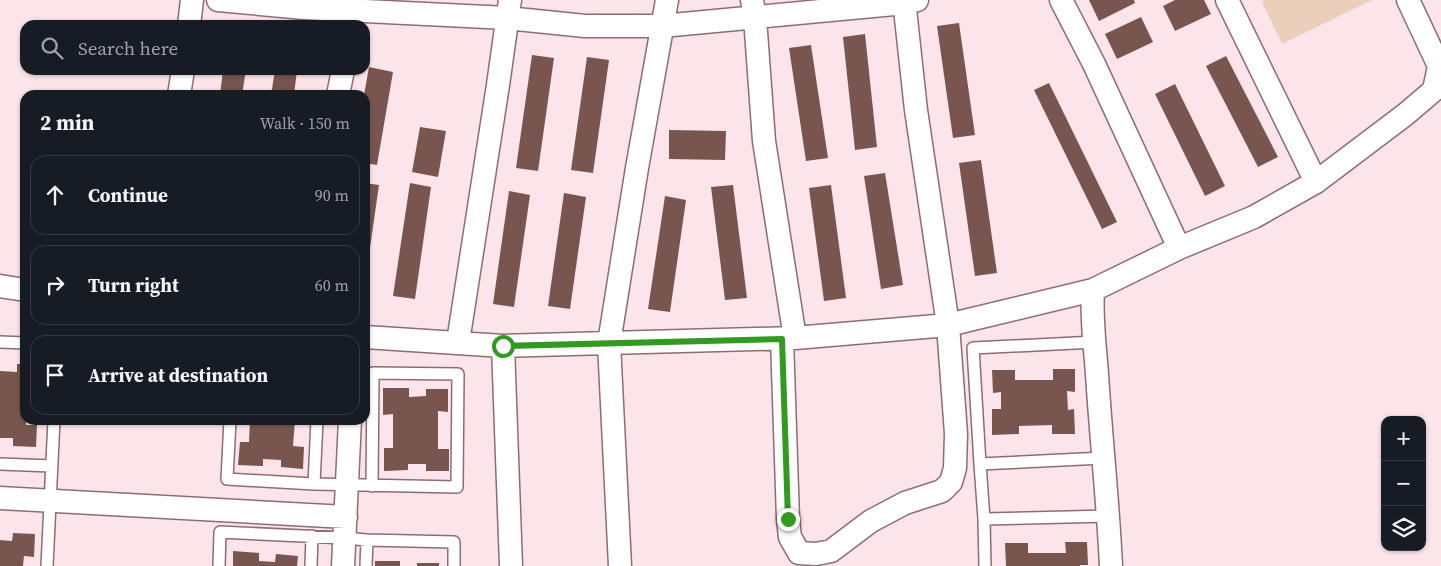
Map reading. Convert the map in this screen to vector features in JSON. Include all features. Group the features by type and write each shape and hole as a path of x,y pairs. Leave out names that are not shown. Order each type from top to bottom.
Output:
{"street":[{"path":"190,20 192,0"},
{"path":"218,0 352,12 508,9 585,26 662,26 753,9 909,1 916,110 948,325 956,434 955,468 951,482 942,491 905,503 871,521 831,551 816,554 799,553 790,537 788,519 789,338 764,141 753,9"},
{"path":"620,566 609,343 666,0"},
{"path":"1062,0 1094,64 1179,248"},
{"path":"1227,0 1316,182"},
{"path":"370,336 503,346 789,338 948,325 1093,290 1179,248 1254,217 1316,182 1406,114 1434,90 1439,66 1408,0"},
{"path":"458,342 508,9"},
{"path":"180,90 182,75"},
{"path":"339,90 342,75"},
{"path":"0,286 20,289"},
{"path":"1093,290 1095,342 1112,566"},
{"path":"503,346 511,566"},
{"path":"343,566 350,425"},
{"path":"0,498 51,500 345,527"}],"lane":[{"path":"0,342 20,343"},
{"path":"985,566 974,348 1095,342"},
{"path":"230,425 227,479 314,484 372,486 457,487 458,374 373,373 372,486"},
{"path":"47,566 54,425"},
{"path":"314,484 317,425"},
{"path":"980,464 1103,458"},
{"path":"0,464 52,466"},
{"path":"984,519 1109,516"},
{"path":"219,566 220,532 312,536 345,527 367,540 454,542 454,566"},
{"path":"311,566 312,536"},
{"path":"366,566 367,540"}],"shaded area":[{"path":"1265,0 1372,0 1282,44 1262,2"}],"building":[{"path":"1089,0 1134,0 1135,3 1099,21"},
{"path":"1175,0 1204,0 1211,14 1175,31 1163,6"},
{"path":"1141,17 1153,42 1117,59 1105,34"},
{"path":"959,23 975,135 953,138 937,26"},
{"path":"865,34 877,147 855,150 843,37"},
{"path":"811,45 828,158 806,161 789,48"},
{"path":"532,55 554,58 538,171 516,168"},
{"path":"1226,56 1278,157 1258,167 1206,66"},
{"path":"587,57 609,60 593,173 571,170"},
{"path":"370,67 393,72 377,165 370,164 370,90 365,90 368,75 370,75"},
{"path":"222,75 245,75 243,90 221,90"},
{"path":"274,75 296,75 295,90 272,90"},
{"path":"1049,83 1117,222 1102,229 1034,90"},
{"path":"1175,84 1225,186 1205,196 1155,94"},
{"path":"420,127 446,131 438,177 412,172"},
{"path":"669,130 726,131 725,160 669,159"},
{"path":"981,160 997,273 975,276 959,163"},
{"path":"885,173 903,285 881,289 864,176"},
{"path":"410,183 431,187 415,299 393,296"},
{"path":"370,184 379,185 370,248"},
{"path":"733,185 747,298 725,300 711,187"},
{"path":"831,185 846,298 824,301 809,188"},
{"path":"509,191 530,195 514,307 493,304"},
{"path":"564,193 586,197 570,309 548,306"},
{"path":"665,196 686,200 670,312 648,309"},
{"path":"17,364 20,364 20,425 37,425 36,447 13,446 13,438 0,438 0,371 17,372"},
{"path":"1053,369 1075,369 1075,392 1067,391 1068,410 1074,409 1075,434 1052,434 1052,425 1019,426 1019,434 992,435 992,409 1001,409 1001,392 993,393 992,370 1015,370 1015,380 1053,380"},
{"path":"383,388 409,388 409,397 426,396 426,389 448,389 448,412 438,411 438,449 449,449 449,471 426,471 426,464 408,464 408,470 384,471 384,448 393,448 393,414 383,415"},
{"path":"250,425 295,425 293,446 304,447 303,469 281,467 281,460 263,459 263,466 238,465 240,442 249,442"},
{"path":"13,533 35,534 34,557 24,556 23,566 0,566 0,540 12,541"},
{"path":"1065,542 1087,542 1088,565 1006,566 1005,543 1028,543 1028,553 1066,553"},
{"path":"233,551 259,553 259,561 275,562 276,554 298,556 297,566 233,566"},
{"path":"375,561 400,561 400,566 375,566"},
{"path":"417,563 439,563 439,566 417,566"}],"route":[{"path":"503,346 782,339 788,519"}]}
